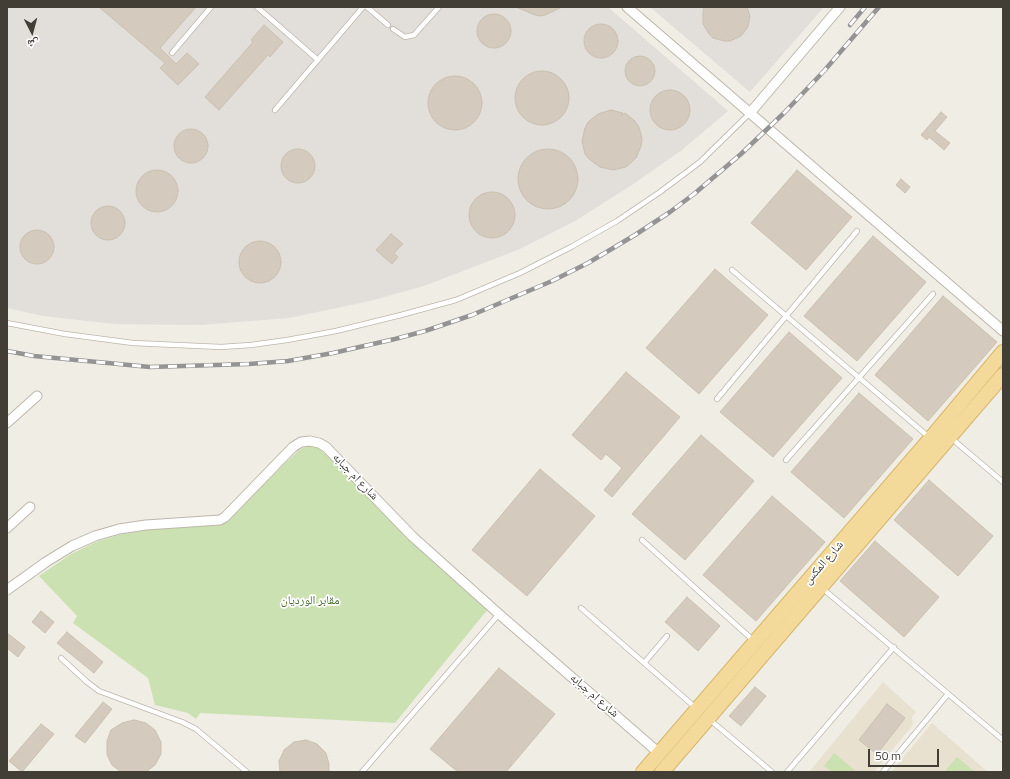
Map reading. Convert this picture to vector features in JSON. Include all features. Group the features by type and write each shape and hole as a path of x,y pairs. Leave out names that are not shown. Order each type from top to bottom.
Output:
{"main road":[{"name":"شارع المكس","path":"662,772 702,714 755,642 1003,352"},
{"name":"شارع المكس","path":"643,772 659,753 702,714 820,587 951,438 1003,375"}],"street":[{"path":"627,7 1003,331"},
{"path":"750,113 840,7"},
{"path":"7,423 38,396"},
{"name":"شارع ام جبابه","path":"7,590 46,562 72,546 95,536 119,529 146,525 220,520 225,517 293,447 301,442 310,441 319,443 326,447 412,536 659,753"},
{"path":"7,528 30,507"}],"lane":[{"path":"172,53 211,7"},
{"path":"257,7 318,60"},
{"path":"275,110 363,7"},
{"path":"367,7 388,25"},
{"path":"393,29 405,37 414,35 439,7"},
{"path":"7,323 65,334 133,343 221,347 287,340 408,314 456,300 513,276 544,261 617,221 666,188 700,162 750,113"},
{"path":"717,399 857,231"},
{"path":"732,270 931,438"},
{"path":"786,460 933,294"},
{"path":"951,438 1003,482"},
{"path":"642,540 755,642"},
{"path":"820,587 894,647 1003,740"},
{"path":"581,608 702,714 772,772"},
{"path":"362,772 499,614"},
{"path":"644,663 667,636"},
{"path":"787,772 894,647"},
{"path":"61,658 99,691 182,722 196,729 247,772"},
{"path":"883,772 948,694"}],"shaded area":[{"path":"7,7 608,7 728,111 682,150 632,185 575,221 520,249 424,286 370,301 289,318 201,325 115,324 43,316 7,308"},
{"path":"650,7 824,7 750,92"},
{"path":"883,682 916,712 912,717 913,725 874,772 809,772"},
{"path":"932,723 988,772 891,772"}],"green space":[{"name":"مقابر الورديان","path":"309,445 317,447 323,452 488,609 395,723 200,713 196,719 188,713 155,705 148,678 73,623 77,616 39,576 71,554 96,542 122,534 160,528 221,525 299,450"},
{"path":"834,753 857,772 832,772 824,766"},
{"path":"957,757 975,772 944,772"}],"building":[{"path":"99,7 196,7 160,48 176,64 187,53 199,64 178,85 160,68 165,63"},
{"path":"516,7 562,7 540,16"},
{"path":"704,7 747,7 750,16 748,27 741,36 730,41 713,38 703,24"},
{"path":"494,14 506,19 511,31 506,43 494,48 482,43 477,31 482,19"},
{"path":"601,24 613,29 618,41 613,53 601,58 589,53 584,41 589,29"},
{"path":"264,25 283,42 270,57 268,55 219,110 205,97 253,42 251,40"},
{"path":"640,56 651,60 655,71 651,82 640,86 629,82 625,71 629,60"},
{"path":"537,71 547,71 557,75 565,83 569,93 569,103 565,113 557,121 547,125 537,125 527,121 519,113 515,103 515,93 519,83 527,75"},
{"path":"450,76 460,76 470,80 478,88 482,98 482,108 478,118 470,126 460,130 450,130 440,126 432,118 428,108 428,98 432,88 440,80"},
{"path":"674,90 681,93 687,99 690,110 689,118 681,127 674,130 666,130 659,127 651,118 650,106 653,99 662,91"},
{"path":"611,110 623,113 621,116 625,113 635,121 639,127 642,139 636,158 626,167 613,170 600,167 589,159 585,154 582,141 588,122 598,114"},
{"path":"941,112 947,117 935,131 950,143 944,150 929,137 927,140 921,135"},
{"path":"191,129 203,134 208,146 203,158 191,163 179,158 174,146 179,134"},
{"path":"298,149 310,154 315,166 310,178 298,183 286,178 281,166 286,154"},
{"path":"548,149 565,154 573,162 578,179 573,196 565,204 548,209 531,204 523,196 518,179 523,162 531,154"},
{"path":"153,170 161,170 169,173 175,179 178,191 175,203 169,209 161,212 153,212 145,209 139,203 136,195 136,187 139,179 145,173"},
{"path":"797,170 852,217 806,270 751,223"},
{"path":"901,179 910,187 905,193 896,185"},
{"path":"497,192 509,198 514,206 514,224 509,232 501,237 487,238 475,232 470,224 469,210 475,198 483,193"},
{"path":"108,206 120,211 125,223 120,235 108,240 96,235 91,223 96,211"},
{"path":"37,230 49,235 54,247 49,259 37,264 25,259 20,247 25,235"},
{"path":"391,234 403,244 394,253 398,257 392,264 376,250"},
{"path":"873,236 926,282 857,361 804,316"},
{"path":"256,241 264,241 272,244 278,250 281,262 278,274 272,280 264,283 256,283 248,280 242,274 239,266 239,258 242,250 248,244"},
{"path":"715,269 768,315 699,394 646,348"},
{"path":"943,296 997,342 928,421 875,375"},
{"path":"789,332 842,378 773,457 720,412"},
{"path":"626,372 680,417 612,497 604,490 622,468 606,454 601,460 572,435"},
{"path":"859,393 913,439 844,518 791,472"},
{"path":"701,435 754,481 685,560 632,514"},
{"path":"540,469 595,516 527,596 472,550"},
{"path":"929,480 993,536 958,576 894,520"},
{"path":"772,496 825,542 756,621 703,575"},
{"path":"875,541 939,597 904,637 840,581"},
{"path":"687,597 720,626 698,651 665,622"},
{"path":"41,611 54,622 45,633 32,622"},
{"path":"67,632 103,662 94,673 57,643"},
{"path":"7,633 25,647 18,657 7,648"},
{"path":"499,668 555,714 506,772 458,772 430,749"},
{"path":"755,687 766,696 741,726 729,716"},
{"path":"103,702 112,709 85,743 75,736"},
{"path":"887,704 905,718 877,754 859,740"},
{"path":"134,720 146,723 155,730 161,742 161,754 155,765 146,772 121,772 112,765 109,759 107,754 107,741 111,730 122,723"},
{"path":"41,724 54,734 22,772 9,761"},
{"path":"306,740 317,744 326,753 329,764 329,772 280,772 279,761 284,750 294,742"}],"railway":[{"path":"850,25 865,7"},
{"path":"7,351 34,356 150,367 249,364 288,361 333,353 395,339 425,331 472,315 552,281 588,263 635,235 694,194 741,154 785,112 824,71 879,7"}]}
